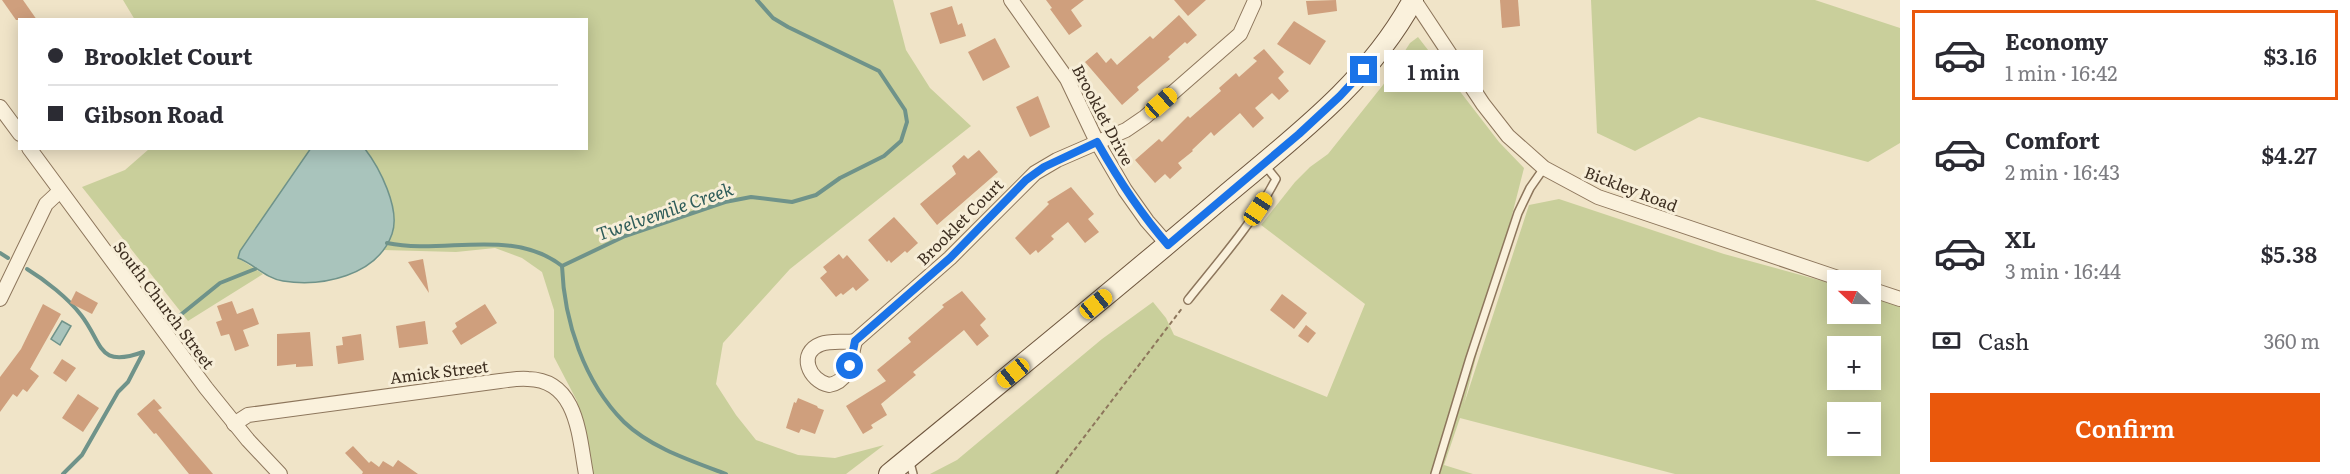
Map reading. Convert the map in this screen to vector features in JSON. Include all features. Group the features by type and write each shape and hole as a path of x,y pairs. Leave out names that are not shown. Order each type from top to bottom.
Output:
{"street":[{"name":"Brooklet Drive","path":"1011,0 1066,80 1097,142 1125,190 1168,245"},
{"path":"889,474 911,466 1264,164 1357,80 1414,0"},
{"name":"Bickley Road","path":"1414,0 1483,104 1508,136 1544,168 1598,197 1827,274"},
{"name":"Brooklet Court","path":"855,341 950,258 1035,172 1126,130 1145,117 1239,34 1254,3"},
{"path":"0,107 18,131"},
{"name":"South Church Street","path":"30,150 234,424 280,474"},
{"path":"0,299 46,204 60,191"},
{"path":"1881,293 1900,299"},
{"name":"Amick Street","path":"234,424 248,415 529,379 549,384 564,394 569,401 586,474"}],"lane":[{"path":"1188,300 1236,240 1276,180 1264,164"},
{"path":"1436,474 1470,357 1518,213 1544,168"}],"path":[{"path":"1056,474 1188,300"}],"green space":[{"path":"123,0 893,0 906,50 930,88 971,126 790,269 723,343 716,384 756,440 798,455 835,458 884,445 846,474 591,474 577,401 554,357 554,310 542,272 522,258 495,248 456,252 383,250 392,233 394,212 382,177 366,150 588,150 588,18 134,18"},
{"path":"1591,0 1815,0 1900,28 1900,143 1868,162 1699,117 1635,151 1597,133"},
{"path":"1418,37 1499,142 1524,168 1464,404 1529,205 1559,199 1724,254 1827,282 1827,324 1881,324 1881,297 1900,302 1900,474 1675,474 1460,418 1444,465 1473,474 930,474 957,460 1102,339 1153,302 1166,318 1174,335 1327,397 1365,304 1261,225 1295,182 1328,154 1383,85 1410,43"},
{"path":"148,150 310,150 240,251 238,258 263,274 188,321 82,187 125,170"}],"water":[{"path":"310,150 366,150 382,177 394,213 392,234 385,248 374,260 346,276 331,280 283,281 271,277 238,258 240,251"},
{"path":"62,321 71,326 60,345 51,339"}],"building":[{"path":"2,0 23,0 36,18 16,20"},
{"path":"1046,0 1084,0 1071,10 1082,26 1069,35"},
{"path":"1174,0 1206,0 1188,16"},
{"path":"1336,0 1337,11 1308,15 1306,1"},
{"path":"1500,0 1518,0 1520,26 1502,28"},
{"path":"952,6 958,25 962,23 966,36 940,44 930,13"},
{"path":"1179,15 1197,35 1168,57 1170,59 1137,87 1139,90 1122,105 1085,62 1097,52 1106,63 1111,58 1117,65 1150,36 1153,39"},
{"path":"1294,21 1326,41 1310,65 1277,44"},
{"path":"995,38 1010,67 983,81 968,52"},
{"path":"1264,49 1284,72 1278,78 1289,91 1279,100 1272,93 1255,108 1264,118 1253,128 1240,113 1214,136 1211,132 1178,163 1182,168 1170,179 1165,174 1155,183 1135,160 1159,139 1162,142 1188,116 1190,118 1221,91 1219,88 1236,73 1239,77 1257,61 1253,58"},
{"path":"1038,96 1050,127 1030,137 1016,107"},
{"path":"979,150 998,172 937,225 920,204 956,174 952,166 964,155 968,159"},
{"path":"1071,187 1094,214 1088,219 1099,232 1085,243 1068,222 1051,236 1054,239 1038,253 1036,250 1030,255 1015,238 1049,204 1047,202"},
{"path":"894,217 918,243 891,263 889,260 887,262 868,240"},
{"path":"839,254 843,259 847,255 869,280 856,291 853,287 843,295 841,293 836,297 820,278 827,272 823,267"},
{"path":"423,259 429,293 408,262"},
{"path":"76,291 98,303 92,314 70,303"},
{"path":"962,291 986,319 980,325 989,336 977,346 964,330 913,372 916,375 881,404 887,415 871,425 873,428 863,434 846,406 886,381 877,370 911,342 908,338 944,307 942,305"},
{"path":"1282,294 1307,313 1294,329 1270,310"},
{"path":"232,301 237,314 253,308 259,324 243,330 249,346 235,351 229,334 221,336 216,322 222,320 217,306"},
{"path":"43,304 61,314 30,369 39,376 27,392 23,389 17,397 13,394 0,412 0,377 21,349"},
{"path":"485,304 497,323 461,345 452,331 457,327 455,323"},
{"path":"425,321 428,344 399,348 396,326"},
{"path":"1306,325 1316,333 1308,343 1298,336"},
{"path":"310,332 313,366 296,367 296,364 277,366 277,334"},
{"path":"361,334 364,360 338,364 336,346 343,345 342,337"},
{"path":"62,359 76,368 66,382 53,373"},
{"path":"78,394 99,408 83,432 62,418"},
{"path":"798,398 824,410 815,434 801,429 799,433 786,428 794,402 796,403"},
{"path":"154,399 162,408 158,410 213,474 189,474 156,433 154,434 137,414"},
{"path":"353,446 369,463 371,461 379,467 383,461 393,467 398,460 418,474 362,474 363,472 345,453"}],"waterway":[{"name":"Twelvemile Creek","path":"562,266 625,236 725,202 751,197 792,202 816,195 840,178 884,156 901,141 907,122 905,110 879,71 788,27 773,18 757,0"},
{"path":"387,243 409,246 500,245 542,254 562,266"},
{"path":"0,253 8,258"},
{"name":"Twelvemile Creek","path":"562,266 567,308 579,350 587,370 610,406 624,422 647,439 672,453 726,474"},
{"path":"27,269 70,302 88,325 103,350 109,355 117,357 143,352"},
{"path":"173,321 220,283 255,269"},
{"path":"63,474 82,455 118,392 128,382 143,353"}],"route":[{"path":"850,366 855,341 950,258 1035,172 1097,142 1125,190 1168,245 1299,134 1357,80 1364,70"}]}
